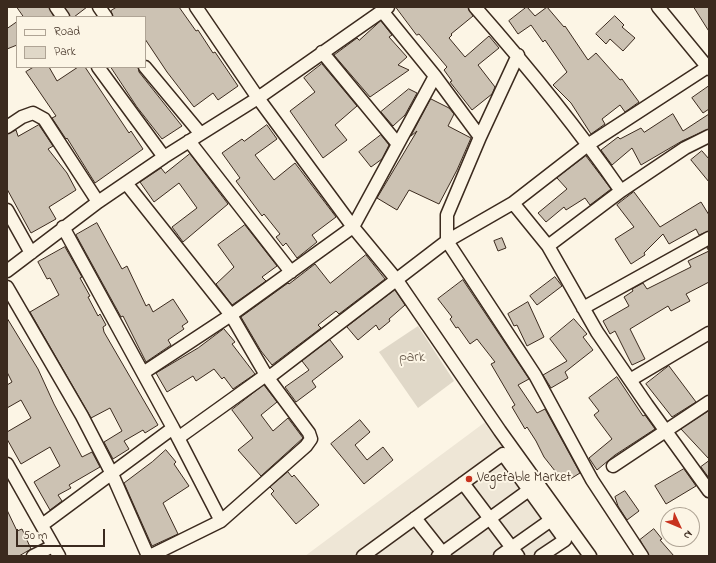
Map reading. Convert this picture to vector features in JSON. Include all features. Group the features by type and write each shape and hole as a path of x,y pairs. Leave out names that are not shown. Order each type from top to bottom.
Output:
{"street":[{"path":"56,7 62,16"},
{"path":"98,7 105,16"},
{"path":"196,7 258,98 353,227 396,279 500,431 590,556"},
{"path":"475,7 518,55 589,144 621,191"},
{"path":"42,525 112,474 175,433 267,377 447,241 513,203 589,144 708,68 658,7"},
{"path":"7,271 63,227 98,202 200,133 258,98 385,9 480,137"},
{"path":"322,52 397,143"},
{"path":"518,55 480,137 447,215 447,241 532,370 592,480 642,556"},
{"path":"99,68 164,157"},
{"path":"146,68 200,133"},
{"path":"143,373 231,315 353,227 434,76"},
{"path":"7,127 22,117 33,113 44,119 98,202"},
{"path":"548,246 621,191 685,148 709,136"},
{"path":"189,141 291,272"},
{"path":"7,287 82,416 112,474 149,556 221,521 306,446 311,439 309,432 267,377 231,315 126,183"},
{"path":"513,203 548,246 583,308 630,380 709,491"},
{"path":"7,210 31,253"},
{"path":"63,227 143,373 221,521"},
{"path":"583,308 709,238"},
{"path":"630,380 709,333"},
{"path":"613,466 709,402"},
{"path":"363,556 503,454 565,540 541,556"},
{"path":"7,464 56,551 33,556"},
{"path":"463,483 515,552"},
{"path":"415,518 442,555 529,490"},
{"path":"500,556 515,552 551,520"}],"shaded area":[{"name":"Vegetable Market","path":"488,420 573,538 547,556 305,556"}],"green space":[{"name":"park","path":"418,326 454,381 418,408 379,352"}],"building":[{"path":"17,7 49,7 54,16 23,16"},
{"path":"65,7 87,7 75,16 70,16"},
{"path":"117,7 179,7 196,31 198,30 213,53 215,52 238,86 218,100 213,93 194,107 167,72 146,40 146,16 113,16 111,11"},
{"path":"396,7 468,7 473,16 451,34 452,35 449,38 465,57 489,36 499,48 478,65 495,87 492,94 472,110 450,82 452,81 444,70 447,67 419,34 417,35"},
{"path":"527,7 535,16 547,7 564,27 565,26 588,60 596,53 620,80 622,79 639,102 625,112 620,105 602,119 605,124 591,134 571,103 553,85 567,72 545,40 543,42 531,25 518,34 509,21"},
{"path":"694,7 709,7 709,31"},
{"path":"615,16 624,25 622,27 635,38 623,51 610,39 606,44 596,34"},
{"path":"381,21 392,35 389,37 407,57 398,65 409,70 370,97 334,55 357,38 359,40"},
{"path":"16,23 16,45 7,49 7,29"},
{"path":"322,64 357,106 335,125 347,140 323,158 290,111 315,92 304,78"},
{"path":"32,68 50,68 57,81 76,68 86,68 129,133 131,131 143,149 95,183 67,138 66,139 52,118 56,116 26,72"},
{"path":"112,68 138,68 139,72 182,126 162,139 137,107"},
{"path":"709,86 709,109 703,113 692,98"},
{"path":"409,89 417,93 405,115 393,126 381,112"},
{"path":"431,99 449,108 454,114 448,126 471,138 457,170 439,204 409,190 397,210 377,198 417,131 411,136"},
{"path":"673,114 683,131 709,114 709,129 682,141 641,165 632,148 612,165 601,150 618,137 620,139 641,128 644,132"},
{"path":"39,125 53,146 48,149 67,173 76,190 49,207 56,219 31,233 7,189 7,134 16,130 18,136"},
{"path":"267,125 277,139 255,155 274,180 295,163 336,217 312,235 317,242 297,258 286,243 283,246 276,237 280,234 264,214 262,216 236,181 240,178 222,153 242,139 244,141"},
{"path":"381,135 389,145 382,159 371,167 359,152"},
{"path":"702,151 709,159 709,182 691,160"},
{"path":"190,154 228,204 183,242 172,227 197,208 179,183 154,202 140,182 161,168 165,173"},
{"path":"586,156 611,189 590,205 585,198 566,210 564,207 546,222 538,213 567,189 557,178"},
{"path":"634,192 660,227 701,202 709,215 709,231 699,235 696,229 669,244 663,234 644,253 645,255 631,264 615,239 634,227 617,205"},
{"path":"97,223 122,269 127,266 146,306 149,304 153,312 173,299 188,322 182,326 184,329 168,340 171,345 146,362 123,316 121,317 76,235"},
{"path":"245,225 277,266 262,277 266,281 232,305 216,284 234,267 218,245"},
{"path":"502,238 506,248 498,251 494,241"},
{"path":"65,247 82,277 80,278 90,296 88,297 98,316 100,314 106,325 103,327 104,332 158,425 145,433 143,430 124,441 129,449 113,459 104,442 122,431 110,408 91,418 30,312 59,295 50,278 47,279 38,262"},
{"path":"709,251 709,282 686,294 690,301 671,311 668,306 630,329 645,359 632,365 615,331 610,334 603,321 629,306 624,297 633,291 632,289 643,283 647,289 691,267 688,261"},
{"path":"366,255 385,279 339,314 336,311 318,325 321,328 272,365 261,351 241,317 315,264 330,283"},
{"path":"555,277 562,286 537,305 530,296"},
{"path":"463,280 529,379 518,385 537,413 545,409 580,473 567,481 562,474 559,476 544,457 527,427 525,429 512,407 515,405 491,364 495,362 477,339 470,344 458,327 456,328 450,319 452,317 438,299"},
{"path":"395,290 405,305 379,330 376,325 358,340 347,327"},
{"path":"528,302 544,337 527,346 517,325 514,326 508,314"},
{"path":"7,318 38,369 54,404 82,457 92,452 100,467 69,485 71,488 58,495 62,501 50,510 34,482 60,466 50,447 21,464 7,439 7,432 31,418 21,400 7,408 7,385 12,382 7,372"},
{"path":"574,319 587,334 583,337 593,350 565,372 568,378 551,388 543,375 567,361 550,339"},
{"path":"224,329 235,342 232,344 255,374 233,389 224,377 222,379 214,369 196,381 193,376 167,392 156,373 198,348"},
{"path":"330,340 343,357 312,381 316,387 296,402 285,387 309,370 302,361"},
{"path":"669,366 696,402 672,417 646,384"},
{"path":"617,377 643,416 645,415 655,429 615,455 597,470 589,458 612,439 594,415 599,411 589,398"},
{"path":"264,385 277,402 261,415 273,431 288,418 303,438 261,476 238,450 253,438 232,410"},
{"path":"709,411 709,459 681,429"},
{"path":"360,420 370,432 355,445 367,460 383,447 393,460 364,484 331,444"},
{"path":"166,450 176,462 174,464 189,486 163,503 178,534 152,546 124,483"},
{"path":"709,461 709,478 701,467"},
{"path":"684,469 696,486 666,504 655,486"},
{"path":"288,472 292,477 294,475 319,505 296,524 271,494 274,491 270,487"},
{"path":"625,491 639,511 627,520 618,506 615,497"},
{"path":"7,510 17,531 22,529 31,549 19,556 7,556"},
{"path":"654,529 660,536 660,547 666,547 674,556 649,556 640,540"}],"place":[{"name":"Vegetable Market","path":"469,479"}]}
